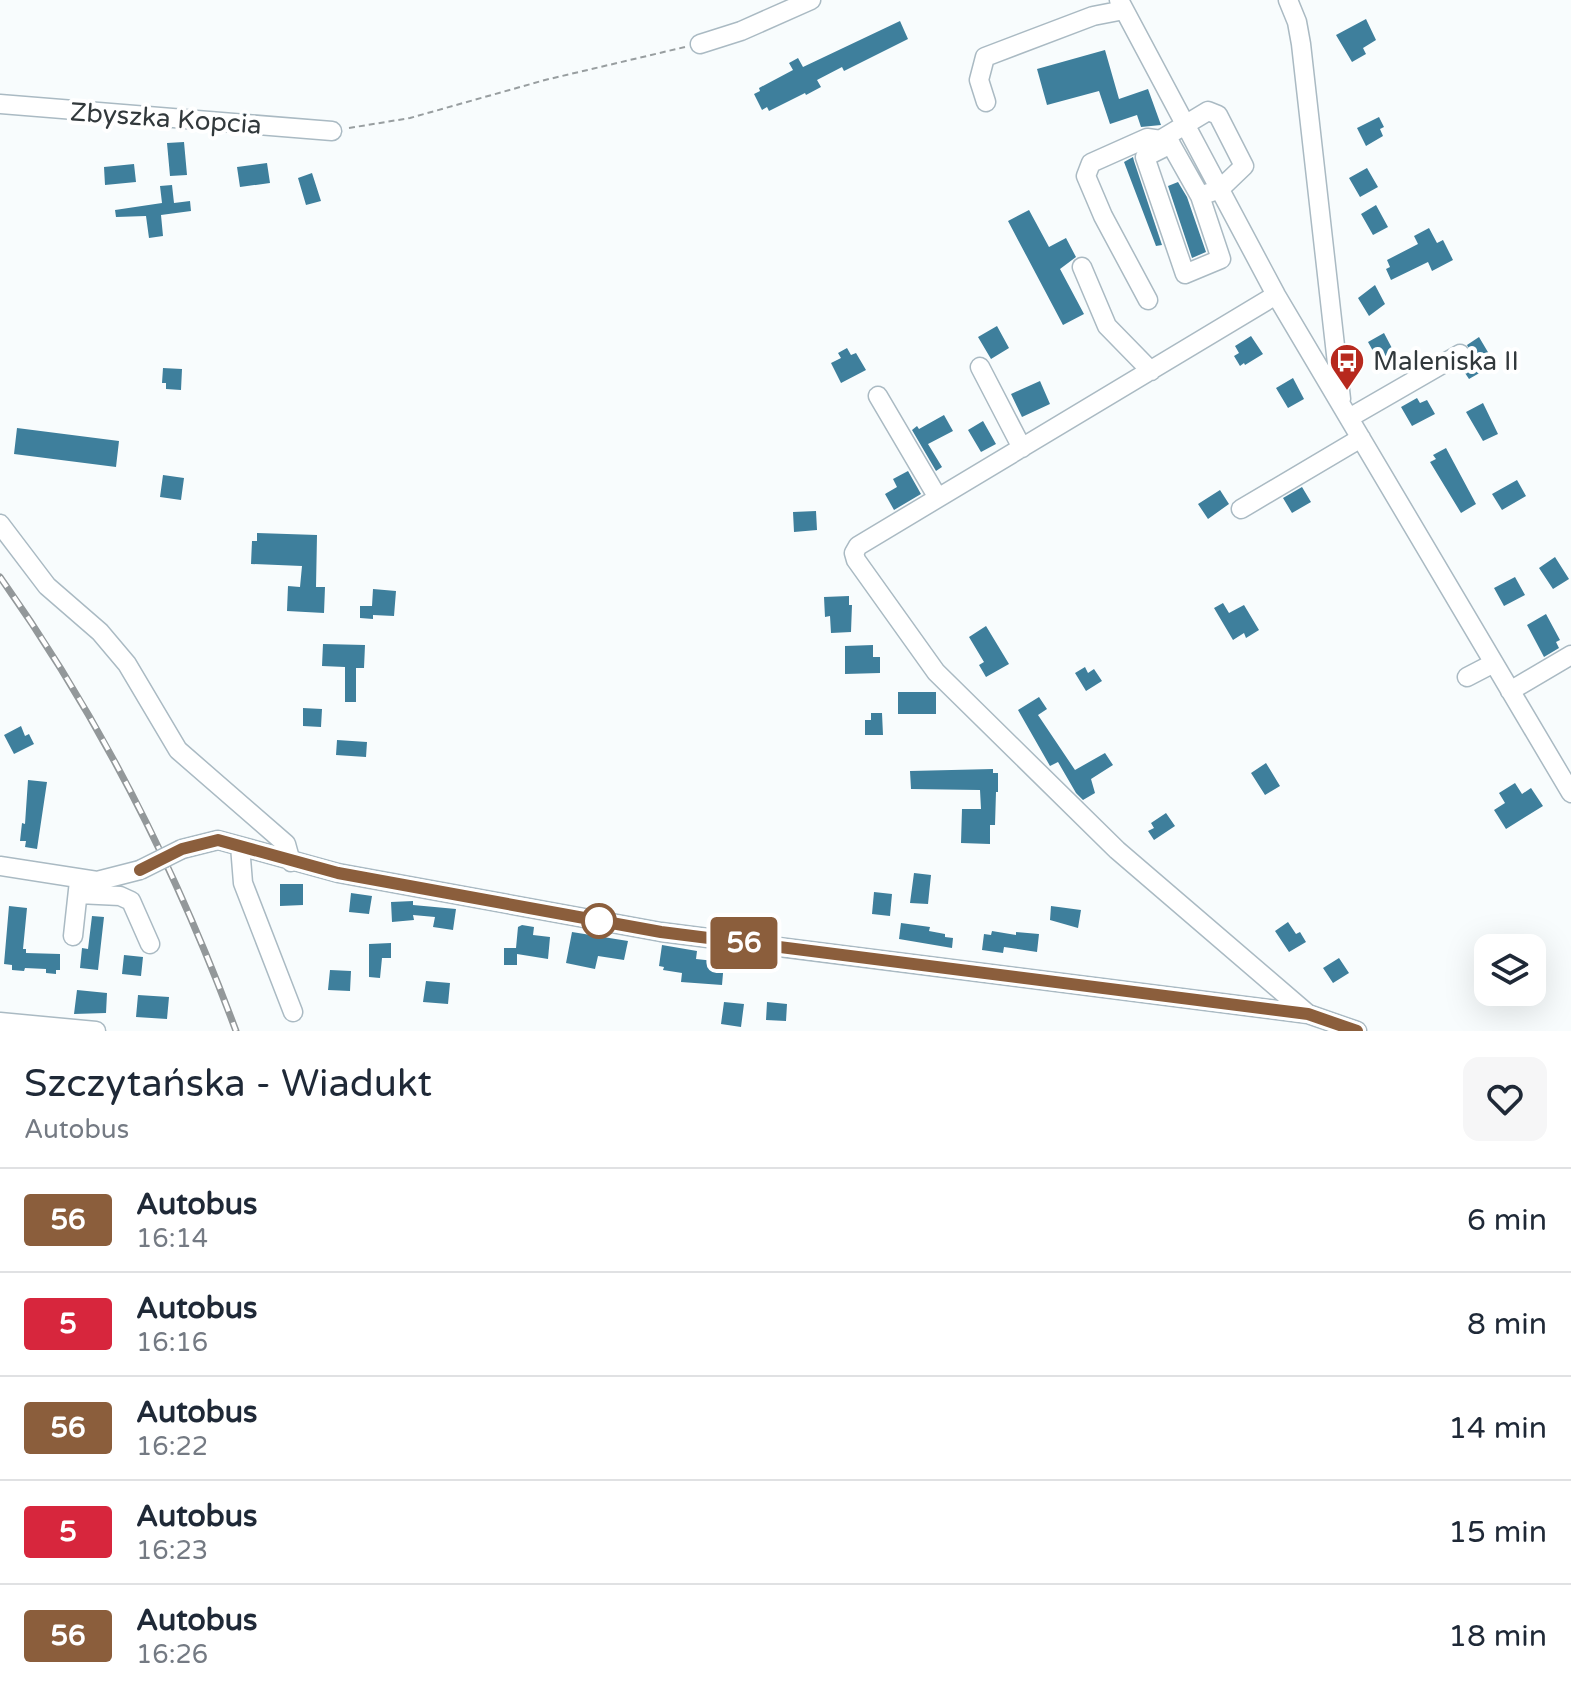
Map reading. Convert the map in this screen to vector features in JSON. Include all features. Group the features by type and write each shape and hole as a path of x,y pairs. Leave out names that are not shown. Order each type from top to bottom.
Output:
{"street":[{"path":"700,44 741,31 811,0"},
{"path":"1288,0 1297,22 1303,59 1345,412"},
{"path":"986,102 979,80 985,57 1122,5 1276,295 1571,793"},
{"name":"Zbyszka Kopcia","path":"0,104 332,131"},
{"path":"1148,300 1103,216 1086,176 1091,163 1147,138 1165,142 1200,196 1221,259 1185,274 1145,157 1165,142 1184,123 1208,111 1218,115 1244,166 1220,189 1200,196"},
{"path":"1082,267 1107,326 1151,371"},
{"path":"1276,295 858,546 854,553 936,672 1117,850 1308,1014"},
{"path":"1345,412 1460,354"},
{"path":"980,367 1022,448"},
{"path":"878,396 938,498"},
{"path":"1241,509 1361,438"},
{"path":"0,524 47,586 100,632 127,664 178,750 286,844 291,862"},
{"path":"1510,691 1571,655"},
{"path":"1467,677 1494,663"},
{"path":"79,886 140,870 182,849 218,840 338,873 661,932 1308,1014 1357,1031"},
{"path":"240,846 243,883 293,1012"},
{"path":"0,866 60,876 79,886 131,901 150,944"},
{"path":"73,936 79,886"},
{"path":"0,1022 96,1031"}],"path":[{"path":"332,131 410,118 545,80 700,44"}],"building":[{"path":"1366,19 1376,40 1363,48 1366,54 1352,62 1336,35"},
{"path":"900,21 908,39 844,71 842,67 817,80 821,87 806,95 769,111 767,107 762,110 754,94 760,91 759,88 793,70 789,63 798,58 803,67"},
{"path":"1105,50 1119,99 1148,89 1161,125 1141,127 1137,115 1110,124 1099,91 1047,105 1037,69"},
{"path":"1379,117 1384,127 1380,129 1383,136 1366,146 1357,128"},
{"path":"184,142 187,175 170,176 167,143"},
{"path":"1133,157 1162,245 1156,246 1124,162"},
{"path":"267,163 270,183 240,187 237,167"},
{"path":"134,164 136,182 105,185 104,167"},
{"path":"1367,168 1378,187 1360,197 1349,178"},
{"path":"312,173 321,201 306,205 298,178"},
{"path":"1178,182 1187,197 1206,252 1192,258 1168,186"},
{"path":"172,185 174,203 190,201 191,211 161,215 163,236 149,238 146,216 116,217 115,210 162,203 160,186"},
{"path":"1376,205 1388,227 1373,235 1361,214"},
{"path":"1029,210 1049,247 1066,238 1076,257 1060,269 1084,314 1063,325 1008,221"},
{"path":"1429,228 1437,243 1443,240 1453,260 1432,271 1428,262 1391,280 1386,269 1390,267 1387,260 1418,244 1414,236"},
{"path":"1375,285 1385,304 1369,316 1358,298"},
{"path":"997,326 1009,348 991,359 978,337"},
{"path":"1384,333 1394,352 1378,360 1368,342"},
{"path":"1251,336 1263,354 1240,366 1234,356 1239,353 1235,346"},
{"path":"1479,337 1495,364 1469,379 1461,367 1470,361 1472,355 1467,345"},
{"path":"847,348 851,355 856,353 866,370 841,383 831,363 841,358 838,353"},
{"path":"163,368 182,369 181,390 166,389 166,383 162,383"},
{"path":"1293,378 1304,399 1288,408 1276,388"},
{"path":"1040,381 1050,404 1022,417 1011,394"},
{"path":"1417,398 1420,403 1427,400 1435,414 1412,426 1401,407"},
{"path":"1483,403 1498,434 1483,441 1466,412"},
{"path":"944,415 953,431 928,444 942,467 936,471 912,430"},
{"path":"983,421 996,444 981,452 968,430"},
{"path":"17,428 119,441 116,467 14,454"},
{"path":"1446,448 1476,504 1461,513 1430,462 1436,459 1433,455"},
{"path":"908,471 921,494 894,510 885,494 897,487 893,479"},
{"path":"163,475 184,478 181,500 160,497"},
{"path":"1517,480 1526,496 1502,510 1492,494"},
{"path":"1302,487 1311,502 1292,513 1283,498"},
{"path":"1220,490 1229,504 1208,519 1198,504"},
{"path":"816,511 817,530 794,532 793,512"},
{"path":"257,533 317,535 316,587 325,587 324,613 287,611 288,586 300,587 302,566 251,564 252,541 257,541"},
{"path":"1555,557 1569,579 1553,589 1539,568"},
{"path":"1515,577 1525,595 1504,606 1494,588"},
{"path":"373,589 396,591 394,616 360,618 360,606 372,606"},
{"path":"849,596 849,605 852,605 851,632 831,633 830,616 825,617 824,597"},
{"path":"1223,603 1229,613 1244,605 1259,630 1246,638 1244,633 1233,640 1214,608"},
{"path":"1546,614 1560,640 1556,642 1559,648 1544,657 1527,625"},
{"path":"986,626 1009,664 986,677 979,665 984,662 969,637"},
{"path":"323,644 365,645 364,668 356,668 356,702 345,702 345,667 322,666"},
{"path":"873,645 873,657 880,657 880,673 845,674 845,646"},
{"path":"1085,667 1088,673 1094,669 1102,681 1086,691 1075,673"},
{"path":"898,692 936,692 936,714 898,714"},
{"path":"1039,697 1047,709 1038,715 1075,770 1105,753 1113,765 1091,779 1095,793 1083,800 1058,762 1050,766 1018,710"},
{"path":"303,708 322,709 321,727 303,726"},
{"path":"871,713 882,713 883,735 865,735 865,720 871,720"},
{"path":"21,726 25,736 29,734 34,744 14,754 4,735"},
{"path":"337,740 367,742 366,757 336,755"},
{"path":"1266,763 1280,786 1265,795 1251,773"},
{"path":"993,769 993,773 998,773 998,792 995,825 990,825 990,844 961,843 962,809 981,809 980,790 911,789 910,771"},
{"path":"28,780 47,782 37,849 25,847 26,841 20,841 22,823 25,824"},
{"path":"1515,783 1522,794 1531,788 1543,806 1506,829 1494,810 1505,803 1499,793"},
{"path":"1166,813 1175,826 1154,840 1148,831 1154,828 1151,823"},
{"path":"914,873 931,875 928,904 910,903"},
{"path":"280,884 303,884 303,905 280,906"},
{"path":"874,892 892,894 890,916 872,914"},
{"path":"351,893 372,896 369,914 349,912"},
{"path":"413,901 413,905 456,909 453,930 433,927 435,917 413,915 414,920 392,922 391,902"},
{"path":"9,906 27,908 23,949 26,953 60,954 60,970 56,970 56,974 46,973 46,969 12,970 12,965 4,964"},
{"path":"1051,906 1081,910 1078,928 1050,920"},
{"path":"92,916 104,917 98,970 80,968 82,948 88,949"},
{"path":"1288,922 1306,942 1289,952 1275,931"},
{"path":"901,923 930,927 929,931 945,934 945,937 953,938 952,948 899,939"},
{"path":"518,927 534,927 533,935 550,937 548,959 517,954 517,965 504,965 504,948 516,948"},
{"path":"992,931 1016,935 1016,932 1039,934 1037,952 1004,947 1003,953 982,950 984,934 991,935"},
{"path":"572,932 628,941 624,960 598,956 595,969 566,963"},
{"path":"391,943 391,958 382,958 380,978 369,977 369,944"},
{"path":"662,945 697,951 696,959 724,962 722,985 681,982 682,973 663,970 664,967 659,966"},
{"path":"124,955 143,957 141,976 122,974"},
{"path":"1339,958 1349,973 1333,983 1323,968"},
{"path":"330,970 351,971 350,991 328,990"},
{"path":"426,981 450,983 448,1004 423,1002"},
{"path":"77,990 107,993 106,1013 74,1014"},
{"path":"138,995 169,997 167,1019 136,1017"},
{"path":"724,1002 744,1004 741,1027 721,1024"},
{"path":"767,1002 787,1004 786,1021 766,1020"}],"railway":[{"path":"0,577 71,685 133,796 188,912 236,1031"}],"bus line":[{"name":"56","path":"140,870 182,849 218,840 338,873 661,932 1308,1014 1357,1031"}],"place":[{"name":"Maleniska II","path":"1347,392"}]}
